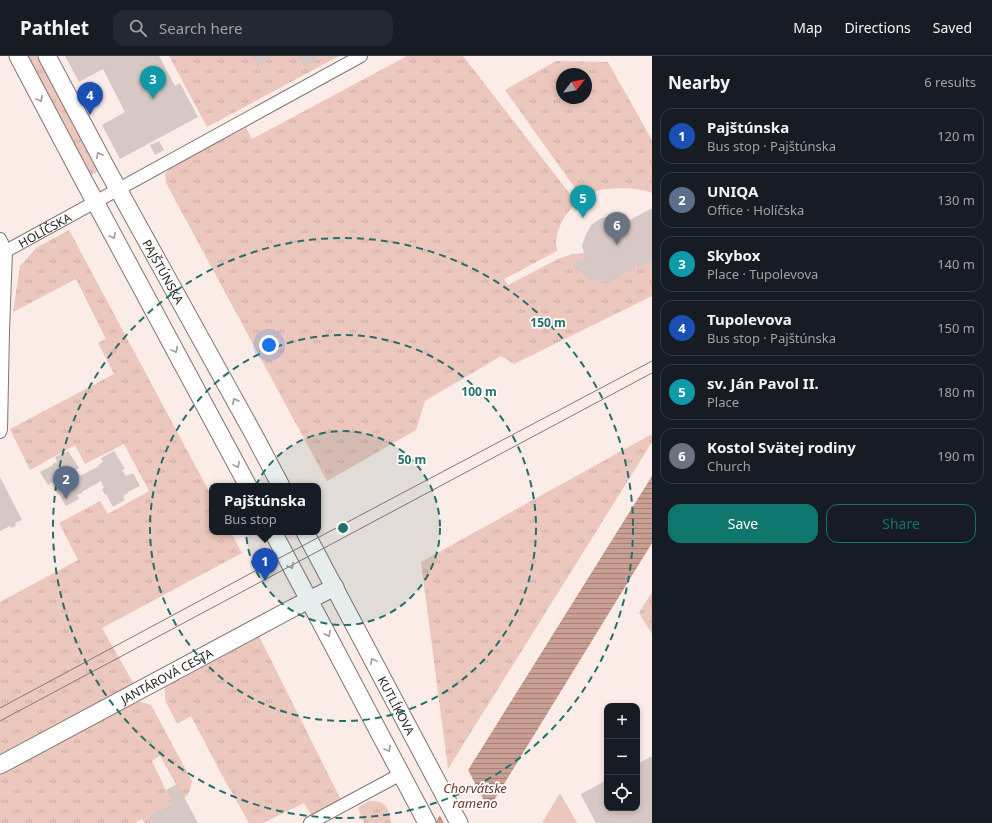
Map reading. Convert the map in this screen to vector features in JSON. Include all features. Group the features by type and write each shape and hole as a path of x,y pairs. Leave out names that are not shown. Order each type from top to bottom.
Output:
{"main road":[{"path":"18,56 246,483"},
{"name":"PAJŠTÚNSKA","path":"47,56 118,189 279,483"},
{"path":"275,535 424,817"},
{"path":"307,535 334,587"},
{"name":"JANTÁROVÁ CESTA","path":"0,765 334,587"},
{"name":"KUTLÍKOVA","path":"334,587 459,823"}],"street":[{"name":"HOLÍČSKA","path":"0,432 6,251 361,56"},
{"path":"0,239 6,251"},
{"path":"310,823 401,774"}],"green space":[{"path":"27,56 37,56 98,171 90,176"},
{"path":"169,56 339,56 207,127"},
{"path":"407,56 463,56 577,203 566,215 560,225 556,241 557,251 504,279 508,285 558,259 572,254 584,253 585,257 572,264 585,276 595,280 607,282 613,282 621,275 630,271 632,273 632,270 636,265 637,268 652,262 652,296 514,364 501,356 425,401 416,430 327,481 166,183 165,174 172,166 246,128 252,139"},
{"path":"556,61 608,62 652,140 652,193 624,188 608,189 596,191 582,198 505,90"},
{"path":"69,230 209,491 209,535 233,535 242,553 102,628 135,686 0,758 0,602 78,560 59,523 100,501 108,514 149,491 124,444 85,464 75,445 30,470 10,429 114,374 98,343 106,339 76,279 13,312 20,266 36,248"},
{"path":"652,434 652,442 448,769 421,562"},
{"path":"652,592 652,634 639,613"},
{"path":"258,634 341,800 312,816 304,803 263,823 249,823 191,716 177,724 165,700 165,687 172,680"},
{"path":"135,700 151,705 192,781 190,791 184,798 160,756 152,761 172,803 148,816 152,823 144,823 142,819 135,823 0,823 0,772"},
{"path":"560,793 577,823 542,823"},
{"path":"370,801 376,801 384,804 388,810 391,823 364,823 358,808"}],"water":[{"name":"Chorvátske rameno","path":"652,476 652,543 480,823 435,823"}],"pier":[{"path":"467,768 490,812 483,823 444,823 439,814"}],"building":[{"path":"65,56 159,56 175,86 180,83 198,117 120,159 102,125 125,112 103,69 79,82"},
{"path":"252,56 268,56 270,58 257,66"},
{"path":"298,56 315,56 317,59 304,66"},
{"path":"159,141 164,150 155,155 150,145"},
{"path":"652,208 652,262 637,268 636,265 632,270 632,273 630,271 621,275 613,282 599,282 590,279 577,270 572,264 585,257 582,246 586,234 592,224 602,218 610,216 630,220"},
{"path":"68,451 79,468 76,470 80,476 99,466 98,465 103,462 101,458 114,451 125,469 122,470 126,476 133,473 140,486 128,492 123,496 125,500 113,507 102,489 104,488 101,481 77,495 79,499 66,506 55,489 58,487 54,481 48,485 40,472 57,462 55,457"},
{"path":"0,477 22,520 15,523 16,526 11,528 10,526 0,531"},
{"path":"652,756 652,823 596,823 581,794 604,782 604,811 640,811 640,762"},
{"path":"177,784 198,823 152,823 148,816 172,803 166,790"}],"tram line":[{"path":"0,708 652,361"},
{"path":"0,721 652,373"}],"place":[{"name":"Skybox","path":"153,99"},
{"name":"Tupolevova","path":"90,115"},
{"name":"sv. Ján Pavol II.","path":"583,218"},
{"name":"Kostol Svätej rodiny","path":"617,245"},
{"name":"UNIQA","path":"66,499"},
{"name":"Pajštúnska","path":"265,581"}]}
